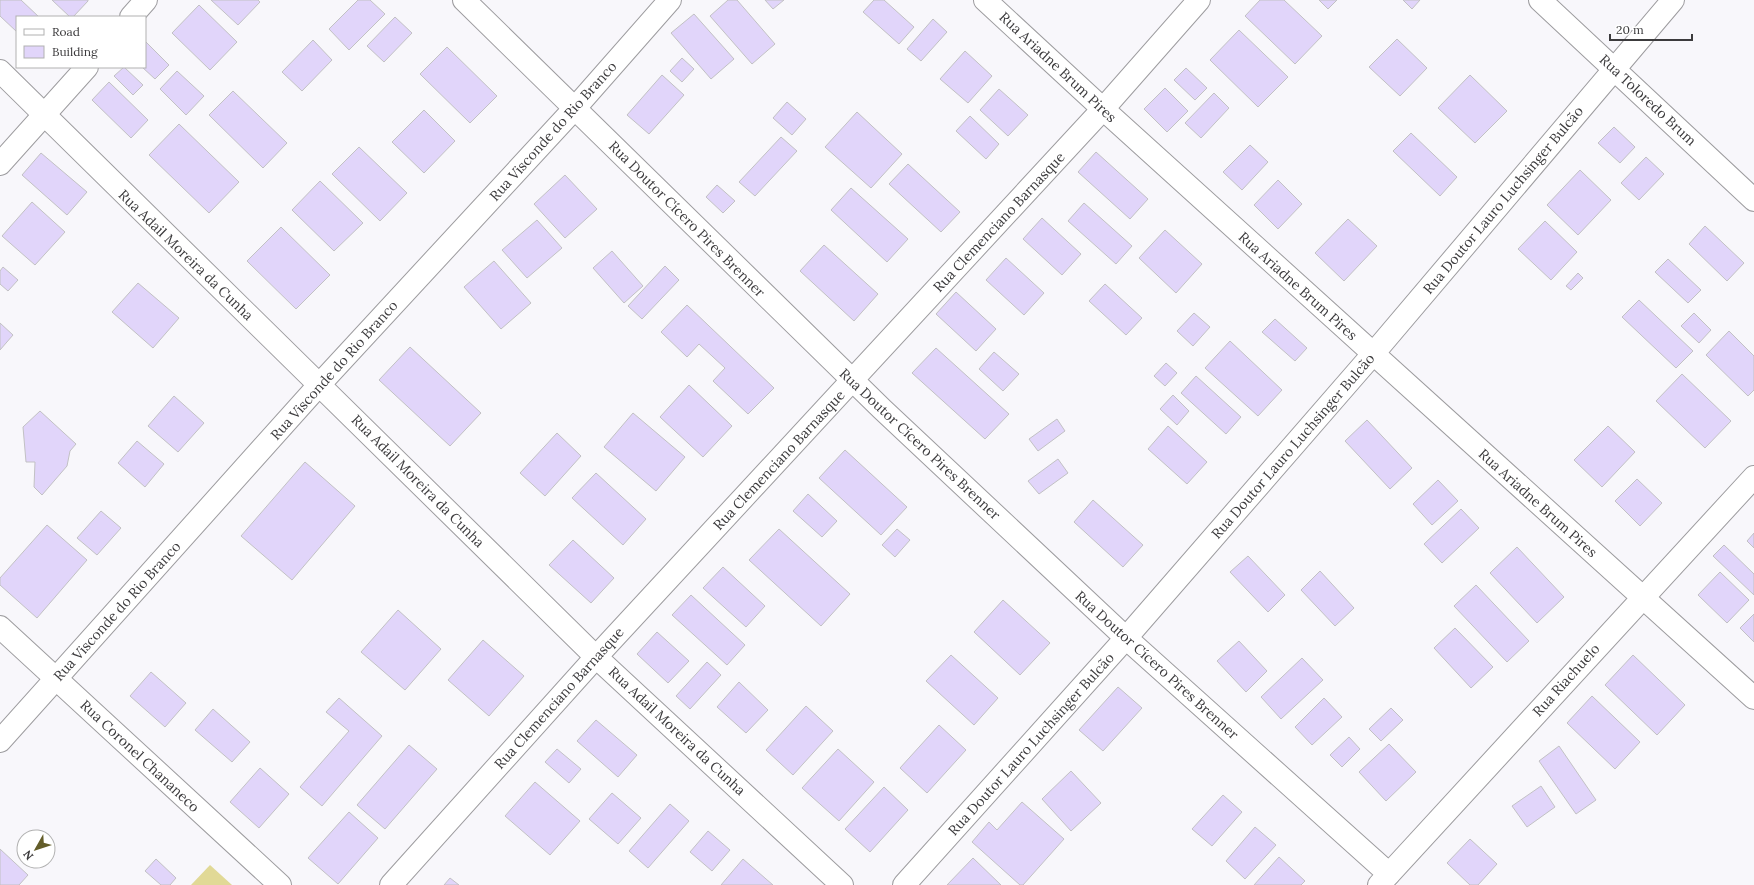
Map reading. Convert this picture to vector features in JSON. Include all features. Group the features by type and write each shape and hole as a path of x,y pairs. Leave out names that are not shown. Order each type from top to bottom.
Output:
{"street":[{"path":"132,16 146,0"},
{"name":"Rua Doutor Cícero Pires Brenner","path":"464,0 853,381 1384,879"},
{"name":"Rua Visconde do Rio Branco","path":"0,741 319,385 575,108 670,0"},
{"name":"Rua Ariadne Brum Pires","path":"985,0 1103,109 1754,698"},
{"name":"Rua Clemenciano Barnasque","path":"391,885 596,657 853,381 1103,109 1199,0"},
{"name":"Rua Toloredo Brum","path":"1540,0 1754,200"},
{"name":"Rua Doutor Lauro Luchsinger Bulcão","path":"904,885 1126,638 1373,354 1673,0"},
{"path":"0,164 86,68"},
{"name":"Rua Adail Moreira da Cunha","path":"0,71 596,657 842,885"},
{"name":"Rua Riachuelo","path":"1384,879 1754,477"},
{"name":"Rua Coronel Chananeco","path":"0,627 280,885"}],"shaded area":[{"path":"210,865 232,885 191,885"}],"building":[{"path":"0,0 21,0 38,16 16,16 16,31 0,16"},
{"path":"52,0 88,0 74,16 69,16"},
{"path":"211,0 258,0 260,2 238,25"},
{"path":"358,0 370,0 385,14 349,50 329,29"},
{"path":"728,0 737,0 775,44 752,64 710,16"},
{"path":"765,0 784,0 773,9"},
{"path":"874,0 884,0 914,27 899,44 863,12"},
{"path":"1260,0 1284,0 1322,36 1295,64 1245,16"},
{"path":"1319,0 1337,0 1328,9"},
{"path":"1403,0 1420,0 1412,9"},
{"path":"199,5 237,42 210,70 172,33"},
{"path":"694,14 734,59 711,79 671,33"},
{"path":"395,17 412,33 384,62 367,46"},
{"path":"933,19 947,32 921,61 907,49"},
{"path":"1239,30 1288,77 1258,107 1210,60"},
{"path":"1397,39 1427,68 1400,96 1369,67"},
{"path":"313,40 332,60 302,91 282,72"},
{"path":"146,42 169,65 155,79 143,68 146,68"},
{"path":"447,47 497,96 470,123 420,74"},
{"path":"965,51 992,76 968,103 940,79"},
{"path":"682,58 694,69 682,82 670,71"},
{"path":"123,68 125,68 143,85 133,95 114,76"},
{"path":"1186,68 1207,88 1195,100 1174,80"},
{"path":"177,71 204,96 186,115 160,89"},
{"path":"662,75 684,95 649,134 627,115"},
{"path":"1470,75 1507,111 1475,143 1438,108"},
{"path":"109,82 148,120 131,138 92,100"},
{"path":"1165,88 1188,111 1167,132 1144,109"},
{"path":"999,89 1028,115 1008,136 980,110"},
{"path":"233,91 287,143 263,168 209,115"},
{"path":"1214,93 1229,108 1201,138 1185,123"},
{"path":"787,102 806,119 792,135 773,118"},
{"path":"424,110 455,141 424,173 392,142"},
{"path":"857,112 902,154 871,188 825,147"},
{"path":"970,116 999,144 986,159 956,131"},
{"path":"179,124 239,182 209,213 149,155"},
{"path":"1614,127 1635,147 1620,163 1598,143"},
{"path":"1411,133 1457,177 1440,196 1393,151"},
{"path":"781,137 797,151 755,196 739,182"},
{"path":"1250,145 1268,162 1242,190 1223,172"},
{"path":"359,147 407,193 380,221 332,174"},
{"path":"1096,152 1148,199 1130,219 1078,172"},
{"path":"41,153 87,192 67,215 22,175"},
{"path":"1646,157 1664,174 1639,200 1621,183"},
{"path":"908,164 960,212 941,232 889,184"},
{"path":"1580,170 1611,200 1578,235 1547,205"},
{"path":"565,175 597,209 565,238 534,204"},
{"path":"1278,180 1302,204 1278,229 1254,205"},
{"path":"320,181 363,223 334,251 292,210"},
{"path":"717,185 735,201 723,213 706,197"},
{"path":"851,188 908,239 887,262 831,210"},
{"path":"32,202 65,232 35,265 2,236"},
{"path":"1084,203 1132,246 1116,264 1068,221"},
{"path":"1042,218 1081,254 1062,275 1023,239"},
{"path":"1348,219 1377,246 1344,281 1315,253"},
{"path":"537,220 562,248 527,278 502,250"},
{"path":"1545,221 1577,252 1551,280 1518,249"},
{"path":"1705,226 1744,263 1727,281 1689,244"},
{"path":"281,227 330,275 296,309 247,261"},
{"path":"1165,230 1202,264 1176,293 1139,258"},
{"path":"824,245 878,294 854,321 800,271"},
{"path":"612,251 643,286 624,303 593,268"},
{"path":"1006,258 1044,293 1024,315 986,280"},
{"path":"1668,259 1701,290 1688,303 1655,272"},
{"path":"494,261 531,303 501,329 464,287"},
{"path":"665,266 679,280 642,319 628,306"},
{"path":"3,267 18,280 8,291 0,284 0,271"},
{"path":"1578,273 1583,278 1571,290 1566,286"},
{"path":"138,283 179,318 153,348 112,312"},
{"path":"1105,284 1142,318 1126,335 1089,301"},
{"path":"956,292 996,329 976,351 936,314"},
{"path":"1639,300 1693,351 1676,368 1622,317"},
{"path":"687,305 774,388 748,414 713,381 725,368 699,344 687,357 661,332"},
{"path":"1194,313 1210,327 1193,346 1177,331"},
{"path":"1694,313 1711,330 1699,343 1681,326"},
{"path":"1275,319 1307,348 1295,361 1262,332"},
{"path":"0,323 13,335 0,350"},
{"path":"1729,331 1754,356 1754,390 1748,396 1706,355"},
{"path":"1230,341 1282,390 1258,416 1205,368"},
{"path":"410,347 481,413 450,446 379,380"},
{"path":"936,348 1009,414 985,439 912,373"},
{"path":"994,352 1019,374 1003,391 979,369"},
{"path":"1166,363 1177,373 1165,386 1154,376"},
{"path":"1682,374 1731,421 1705,448 1656,401"},
{"path":"1196,376 1241,417 1226,434 1181,393"},
{"path":"689,385 732,426 703,457 660,417"},
{"path":"1173,395 1189,411 1177,425 1160,409"},
{"path":"174,396 204,423 178,452 148,426"},
{"path":"40,411 76,444 70,451 67,466 42,495 34,487 35,462 26,462 23,427"},
{"path":"633,413 685,457 656,491 604,447"},
{"path":"1057,419 1065,431 1038,451 1029,439"},
{"path":"1367,420 1412,468 1390,489 1345,441"},
{"path":"1168,426 1207,462 1187,484 1148,449"},
{"path":"1608,426 1635,452 1602,487 1574,460"},
{"path":"557,433 581,456 545,496 520,473"},
{"path":"137,441 164,464 145,487 118,463"},
{"path":"845,450 907,507 881,535 819,478"},
{"path":"1058,459 1068,473 1039,494 1028,481"},
{"path":"305,462 355,506 292,580 241,536"},
{"path":"596,473 646,519 623,545 572,498"},
{"path":"1637,479 1662,503 1640,526 1615,501"},
{"path":"1438,480 1458,501 1432,525 1413,504"},
{"path":"808,494 837,521 822,537 793,511"},
{"path":"1093,500 1143,545 1123,567 1074,522"},
{"path":"1461,509 1479,528 1442,563 1424,544"},
{"path":"101,511 121,528 97,555 77,538"},
{"path":"47,525 87,560 37,618 0,585 0,578"},
{"path":"779,529 850,594 821,626 749,560"},
{"path":"897,529 910,540 895,557 882,545"},
{"path":"1754,533 1754,548 1747,541"},
{"path":"573,540 614,578 591,603 549,565"},
{"path":"1724,545 1754,574 1754,595 1713,556"},
{"path":"1517,547 1564,597 1537,623 1490,573"},
{"path":"1248,556 1285,595 1268,612 1230,572"},
{"path":"723,567 765,606 746,627 703,588"},
{"path":"1320,571 1354,608 1335,626 1301,590"},
{"path":"1720,572 1749,600 1727,623 1698,595"},
{"path":"1476,585 1529,641 1507,662 1454,606"},
{"path":"691,595 745,645 727,665 672,615"},
{"path":"1003,600 1050,643 1020,675 974,632"},
{"path":"398,610 441,649 405,690 361,652"},
{"path":"1754,614 1754,642 1740,628"},
{"path":"1455,628 1493,667 1471,688 1434,648"},
{"path":"657,632 689,661 668,683 637,654"},
{"path":"483,640 524,676 489,716 448,680"},
{"path":"1239,641 1267,671 1246,692 1217,661"},
{"path":"951,655 998,698 974,725 926,681"},
{"path":"1633,655 1685,705 1657,735 1605,685"},
{"path":"1302,658 1323,680 1281,719 1261,697"},
{"path":"707,662 721,675 690,709 676,696"},
{"path":"151,672 186,703 165,727 130,696"},
{"path":"739,682 768,710 746,733 717,707"},
{"path":"1118,687 1142,708 1103,751 1079,730"},
{"path":"1592,696 1640,742 1615,769 1567,723"},
{"path":"339,698 382,736 322,806 300,787 349,731 326,712"},
{"path":"1324,698 1342,717 1312,745 1295,727"},
{"path":"806,706 833,731 793,775 766,750"},
{"path":"1391,708 1403,720 1381,741 1369,729"},
{"path":"213,709 250,742 232,762 195,730"},
{"path":"596,720 637,755 618,777 577,741"},
{"path":"939,725 966,750 927,793 900,768"},
{"path":"1349,737 1360,749 1342,767 1330,755"},
{"path":"1389,744 1416,772 1386,801 1359,772"},
{"path":"409,745 437,769 385,829 357,805"},
{"path":"1559,746 1596,800 1576,814 1539,761"},
{"path":"557,749 581,769 569,783 545,762"},
{"path":"838,749 874,782 839,821 802,788"},
{"path":"260,768 289,794 259,828 230,802"},
{"path":"1071,771 1101,803 1071,831 1042,799"},
{"path":"535,782 580,821 550,855 505,816"},
{"path":"1541,786 1555,807 1527,827 1512,806"},
{"path":"884,787 908,810 870,852 845,829"},
{"path":"612,793 641,818 618,844 589,819"},
{"path":"1223,795 1242,812 1212,846 1192,829"},
{"path":"1022,802 1064,839 1023,885 1020,885 972,842 989,822 997,830"},
{"path":"670,804 689,821 648,868 629,851"},
{"path":"349,812 378,838 338,884 308,858"},
{"path":"1255,827 1276,845 1245,879 1226,861"},
{"path":"708,831 730,850 712,871 690,852"},
{"path":"1470,839 1497,864 1478,885 1470,885 1447,863"},
{"path":"0,849 16,864 16,869 22,869 28,875 19,885 0,885"},
{"path":"1279,857 1305,881 1301,885 1254,885"},
{"path":"973,858 1001,885 947,885"},
{"path":"156,859 176,878 170,885 161,885 145,871"},
{"path":"743,859 773,885 721,885"},
{"path":"450,878 459,885 444,885"}]}
